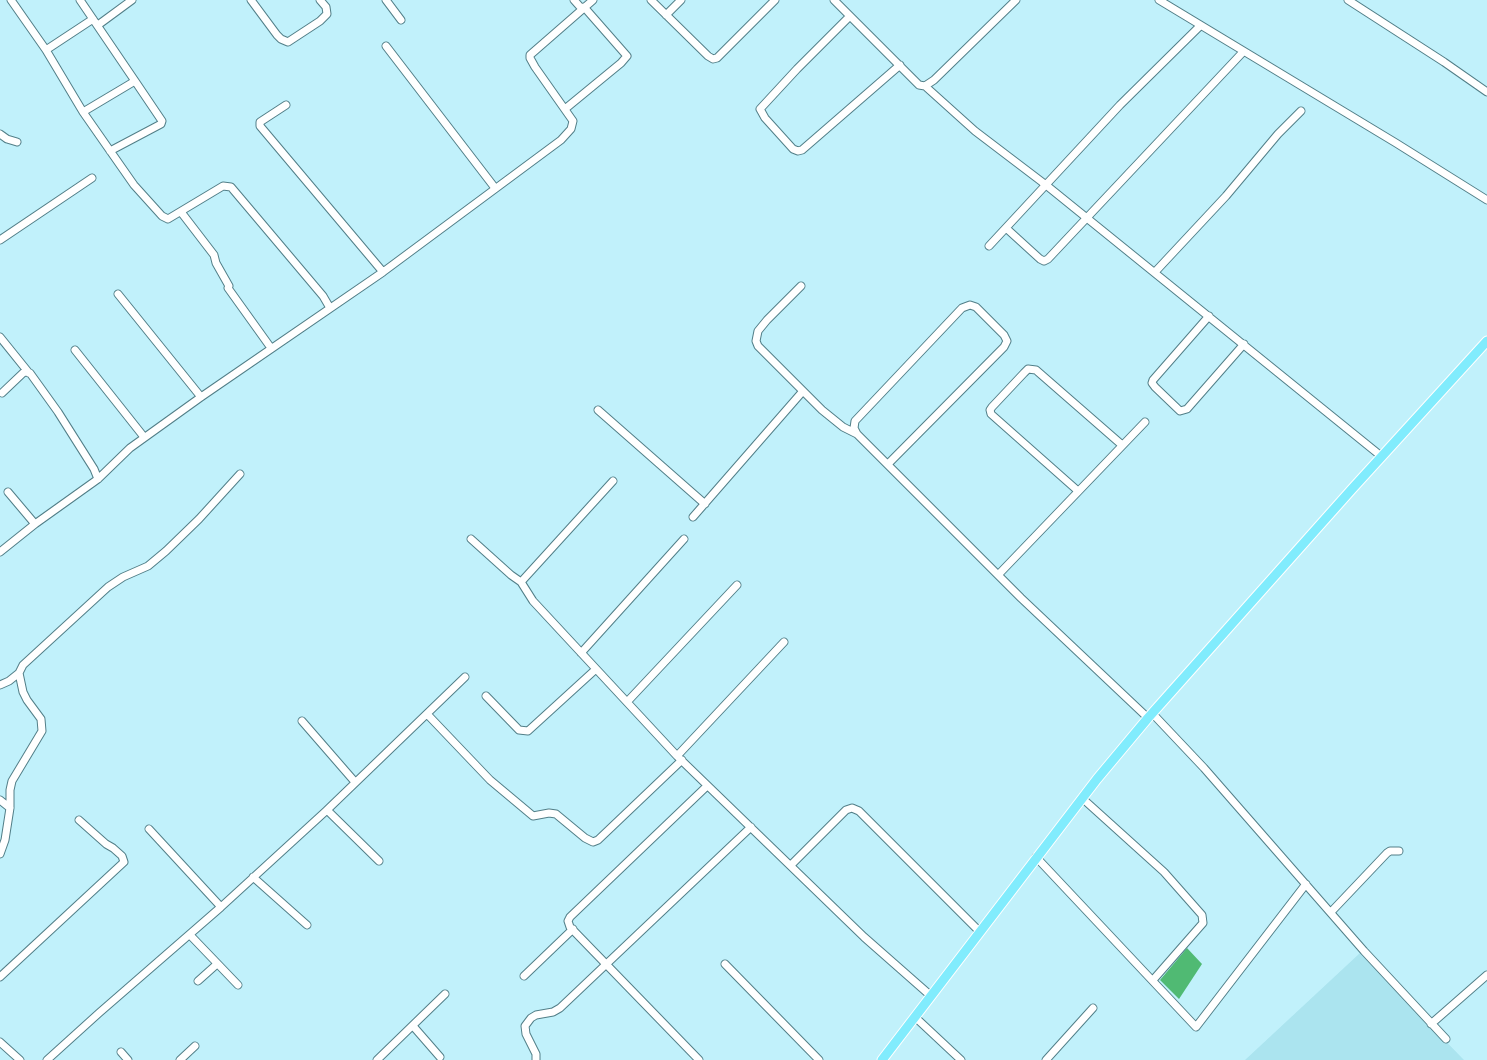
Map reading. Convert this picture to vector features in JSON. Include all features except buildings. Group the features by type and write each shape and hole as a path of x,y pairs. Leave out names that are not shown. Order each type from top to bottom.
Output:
{"main road":[{"path":"882,1060 1036,857 1150,715 1487,340"}],"street":[{"path":"11,0 46,50 82,112 134,185 165,219 181,212 223,186 230,187 323,296 330,308"},
{"path":"80,0 162,121 110,151"},
{"path":"98,25 132,0"},
{"path":"251,0 277,35 288,42 320,21 327,14 326,7 320,0"},
{"path":"386,0 401,20"},
{"path":"565,110 627,56 574,0"},
{"path":"0,552 98,478 144,437 383,272 567,134 573,124 531,61 530,55 593,0"},
{"path":"651,0 708,56 715,59 774,0"},
{"path":"666,15 681,0"},
{"path":"834,0 919,85 925,86 975,131 1155,272 1381,456"},
{"path":"925,86 934,80 1016,0"},
{"path":"1158,0 1396,142 1487,200"},
{"path":"1348,0 1487,92"},
{"path":"850,16 761,106 761,112 765,118 793,149 802,150 900,66"},
{"path":"46,50 93,18"},
{"path":"989,246 1120,106 1200,26"},
{"path":"386,46 495,188"},
{"path":"1006,228 1040,259 1044,261 1048,259 1088,219 1243,52"},
{"path":"82,112 135,82"},
{"path":"286,105 260,122 260,126 383,272"},
{"path":"1155,272 1226,196 1278,134 1301,111"},
{"path":"0,134 6,139 17,142"},
{"path":"0,240 92,178"},
{"path":"181,212 214,255 216,263 229,286 228,288 271,348"},
{"path":"801,286 758,331 756,341 758,346 837,422 857,434 998,575 1150,715 1204,768 1446,1039"},
{"path":"118,294 201,397"},
{"path":"857,434 854,428 855,421 962,308 970,305 976,307 1004,335 1007,341 1004,347 888,464"},
{"path":"1209,316 1152,383 1180,411 1187,408 1244,344"},
{"path":"0,336 58,412 98,478"},
{"path":"75,350 144,437"},
{"path":"1078,491 992,414 990,410 1024,373 1028,369 1036,370 1122,445"},
{"path":"2,393 23,373 30,373"},
{"path":"693,517 803,391"},
{"path":"598,410 705,504"},
{"path":"998,575 1145,422"},
{"path":"0,854 6,840 12,781 42,731 41,719 26,700 23,692 20,673 23,665 108,587 123,577 148,566 166,551 199,519 240,474"},
{"path":"521,582 612,481"},
{"path":"8,492 35,524"},
{"path":"471,539 521,582 534,601 581,653 707,786 864,937 931,996"},
{"path":"581,653 684,539"},
{"path":"627,702 737,584"},
{"path":"427,714 490,780 532,816 549,813 556,814 585,838 593,842 598,840 679,758 784,642"},
{"path":"486,696 519,730 528,731 596,669"},
{"path":"0,685 20,673"},
{"path":"47,1060 254,877 327,810 465,677"},
{"path":"302,721 355,782"},
{"path":"699,1060 573,930 568,922 570,916 707,786"},
{"path":"1082,798 1164,872 1202,916 1203,923 1153,980"},
{"path":"0,800 10,808"},
{"path":"791,865 846,810 852,808 859,811 980,932"},
{"path":"327,810 378,861"},
{"path":"0,976 124,862 122,856 79,820"},
{"path":"536,1060 536,1054 526,1034 525,1026 530,1018 553,1012 560,1008 751,827"},
{"path":"149,829 221,907"},
{"path":"1331,912 1390,851 1399,851"},
{"path":"1036,857 1196,1027 1306,884"},
{"path":"254,877 307,925"},
{"path":"524,976 573,930"},
{"path":"190,935 238,985"},
{"path":"198,981 218,964"},
{"path":"725,964 819,1060"},
{"path":"1431,1024 1487,975"},
{"path":"377,1060 446,994"},
{"path":"1046,1060 1093,1008"},
{"path":"915,1017 961,1060"},
{"path":"413,1026 440,1057"},
{"path":"0,1042 20,1060"},
{"path":"180,1060 195,1046"},
{"path":"121,1052 128,1060"}],"shaded area":[{"path":"1360,953 1464,1060 1245,1060"}],"green space":[{"path":"1187,948 1202,964 1179,999 1160,980"}]}
